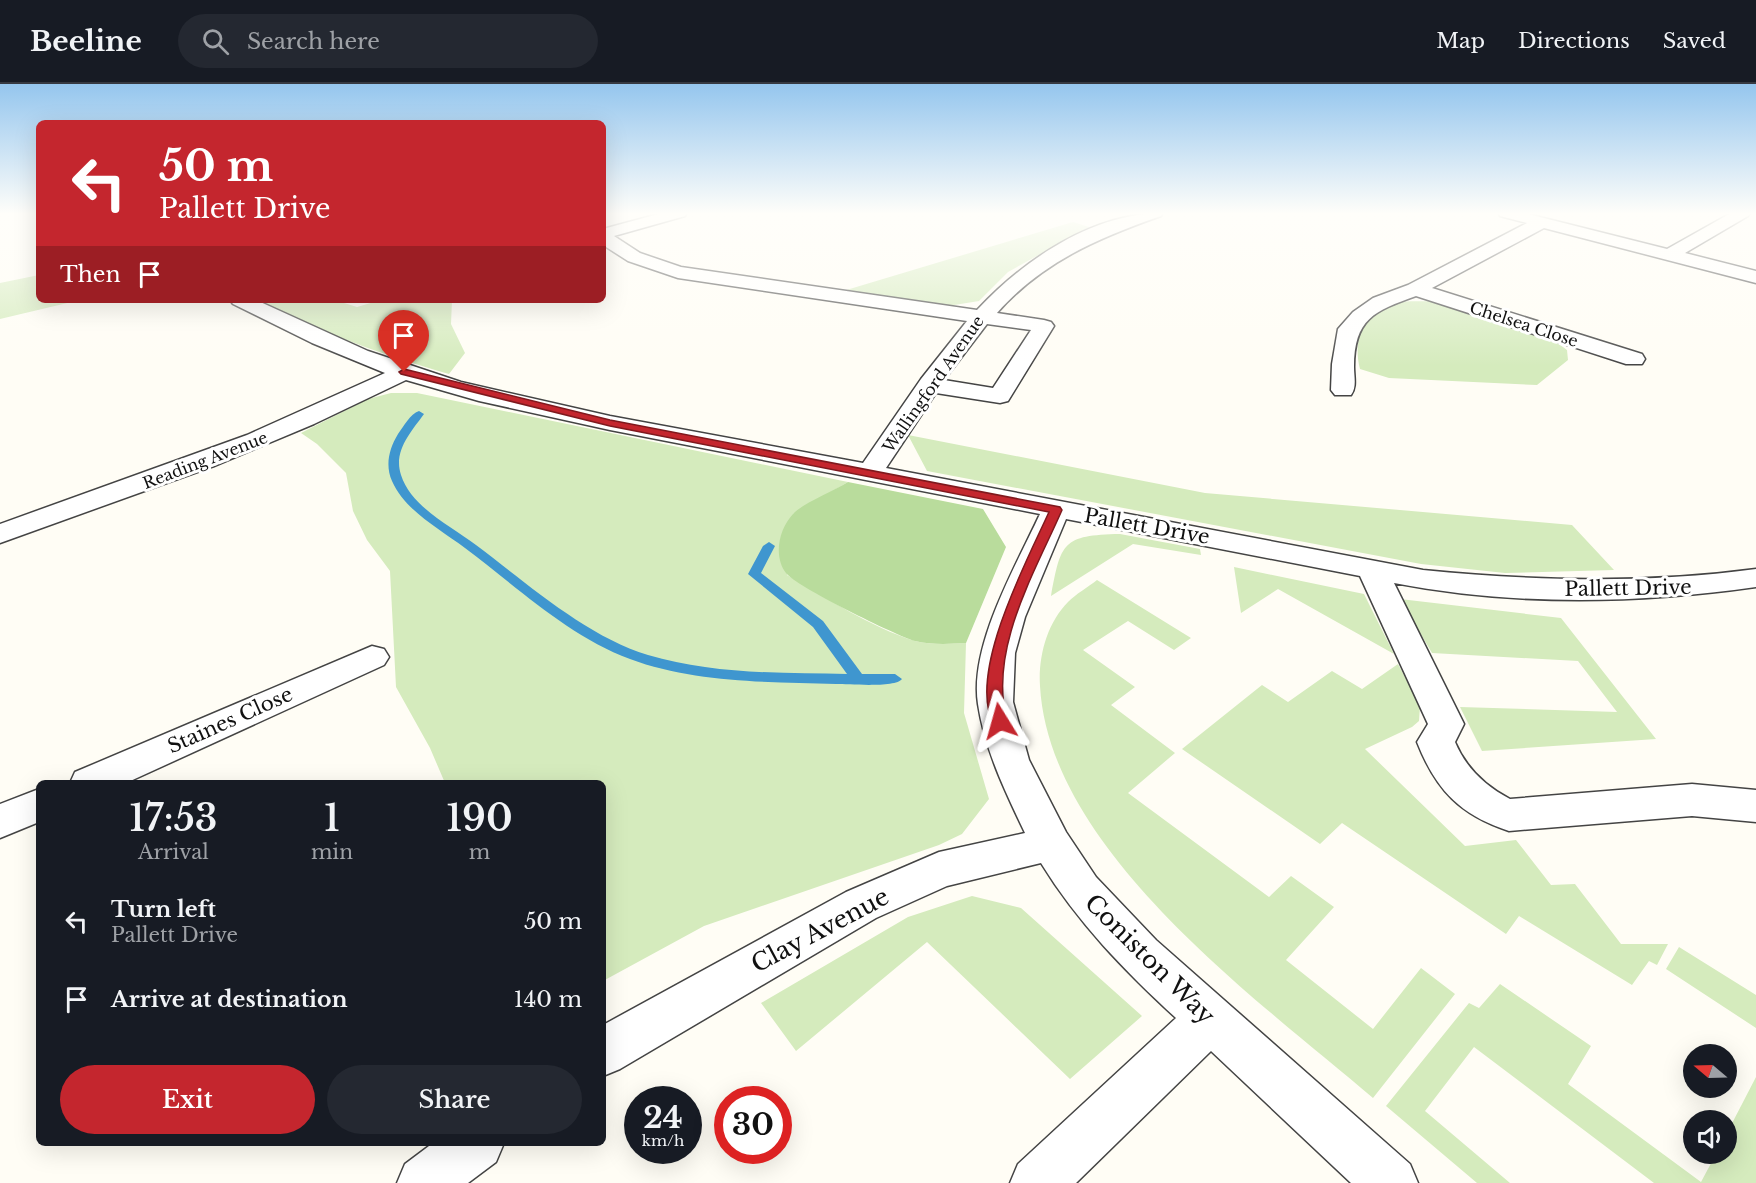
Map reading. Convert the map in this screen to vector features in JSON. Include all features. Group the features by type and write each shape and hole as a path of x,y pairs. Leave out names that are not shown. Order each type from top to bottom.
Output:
{"street":[{"path":"655,264 678,272 1044,326 1000,396 932,385"},
{"name":"Wallingford Avenue","path":"870,472 981,316 1017,280 1039,264"},
{"path":"1343,390 1343,364 1349,329 1360,316 1380,302 1415,289 1462,264"},
{"path":"1706,264 1756,277"},
{"name":"Chelsea Close","path":"1415,289 1634,359"},
{"name":"Pallett Drive","path":"246,303 312,336 404,372 610,423 1423,579 1490,587 1600,592 1704,587 1756,578"},
{"name":"Reading Avenue","path":"0,534 198,464 286,427 404,372"},
{"name":"Coniston Way","path":"1056,510 1009,617 998,653 995,702 1010,760 1051,844 1081,890 1125,938 1210,1019 1391,1183"},
{"path":"1372,569 1446,724 1436,742 1442,759 1473,796 1494,811 1509,815 1692,800 1756,806"},
{"name":"Staines Close","path":"96,780 372,657"},
{"path":"0,822 36,806"},
{"name":"Clay Avenue","path":"606,1050 861,905 939,870 1051,844"},
{"path":"1037,1183 1210,1019"},
{"path":"424,1183 473,1146"}],"green space":[{"path":"932,264 1022,264 1008,272 979,301 948,306 843,291"},
{"path":"36,276 36,303 67,303 0,319 0,283"},
{"path":"1435,301 1555,341 1567,350 1568,360 1537,385 1389,378 1360,369 1359,337 1363,327 1376,312 1402,302"},
{"path":"266,303 344,303 357,307 371,303 452,303 451,324 465,353 449,374 353,342"},
{"path":"391,393 417,393 848,482 793,514 787,575 849,611 898,635 927,643 966,643 964,713 989,799 962,834 939,845 704,926 606,979 606,780 444,780 430,748 396,687 390,571 367,540 353,511 346,473 317,444 301,433 368,399"},
{"path":"908,435 1205,493 1572,525 1614,570 1505,573 1421,564 927,471"},
{"path":"848,482 983,509 1006,547 966,643 915,641 826,599 786,573 780,559 779,543 788,520 804,506"},
{"path":"1120,534 1200,549 1201,555 1133,544 1051,596 1058,564 1068,545 1086,537"},
{"path":"1234,567 1364,594 1394,654 1278,589 1241,613"},
{"path":"1097,580 1191,638 1174,650 1128,621 1083,650 1135,687 1111,705 1175,753 1128,793 1269,897 1291,876 1334,907 1286,960 1373,1029 1421,968 1455,994 1373,1098 1273,1015 1166,916 1119,862 1080,806 1052,747 1040,686 1040,675 1042,652 1054,620 1071,599"},
{"path":"1400,599 1561,618 1656,739 1482,751 1460,707 1617,712 1578,661 1432,653"},
{"path":"1398,664 1420,706 1419,721 1412,727 1365,749 1465,846 1516,840 1551,885 1575,884 1621,944 1668,944 1657,965 1649,961 1632,985 1519,916 1506,934 1342,823 1320,844 1182,749 1262,685 1288,702 1332,671 1362,689"},
{"path":"972,896 1021,908 1142,1016 1070,1079 927,942 796,1051 761,1003 908,917"},
{"path":"1679,947 1756,995 1756,1028 1666,969"},
{"path":"1500,984 1591,1046 1568,1084 1701,1182 1711,1164 1737,1164 1737,1114 1756,1077 1756,1183 1654,1183 1474,1047 1425,1111 1510,1183 1477,1183 1386,1106 1469,1003 1479,1008"}],"waterway":[{"path":"419,414 401,437 394,454 394,472 403,491 430,516 525,588 564,616 605,641 642,658 695,670 782,677 895,679"},
{"path":"769,546 754,574 818,624 857,677"}],"route":[{"path":"404,372 610,423 1056,510 1009,617 998,653 995,702 1000,721"}]}
